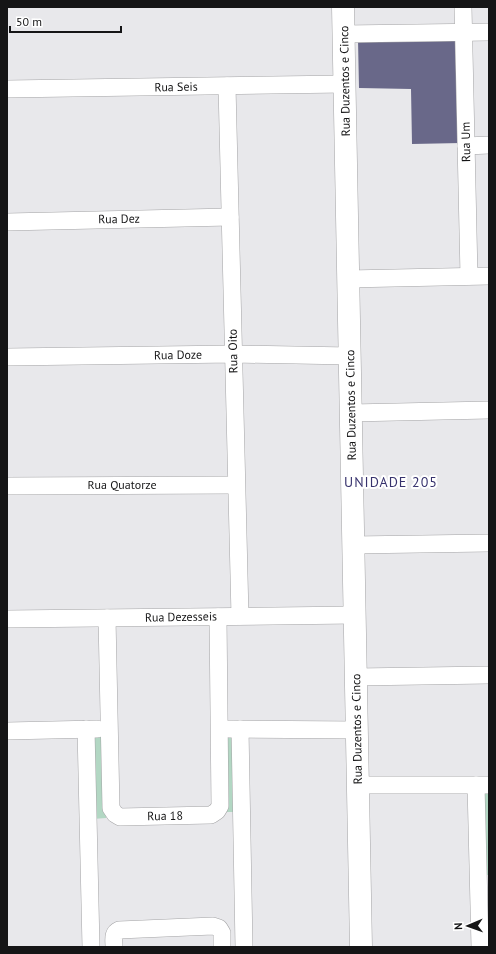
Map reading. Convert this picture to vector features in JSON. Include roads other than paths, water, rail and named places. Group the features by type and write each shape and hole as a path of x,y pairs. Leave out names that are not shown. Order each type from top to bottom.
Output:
{"street":[{"name":"Rua Duzentos e Cinco","path":"343,7 361,947"},
{"name":"Rua Um","path":"463,7 469,276"},
{"path":"344,34 489,32"},
{"name":"Rua Seis","path":"7,89 345,84"},
{"name":"Rua Oito","path":"227,86 240,616"},
{"path":"466,146 489,145"},
{"name":"Rua Dez","path":"7,222 230,217"},
{"path":"348,279 489,276"},
{"name":"Rua Doze","path":"7,357 234,354 350,356"},
{"path":"351,413 489,410"},
{"name":"Rua Quatorze","path":"7,486 236,486"},
{"path":"353,545 489,543"},
{"name":"Rua Dezesseis","path":"7,619 355,615"},
{"name":"Rua 18","path":"107,618 111,808 115,814 120,817 211,815 218,811 220,806 218,617"},
{"path":"356,677 489,675"},
{"path":"219,728 357,730"},
{"path":"7,732 109,729"},
{"path":"240,729 244,947"},
{"path":"86,730 91,947"},
{"path":"358,785 482,785 480,947"},
{"path":"114,947 115,931 119,930 213,926 219,928 222,933 222,947"}],"district":[{"name":"UNIDADE 205","path":"391,482"}]}
